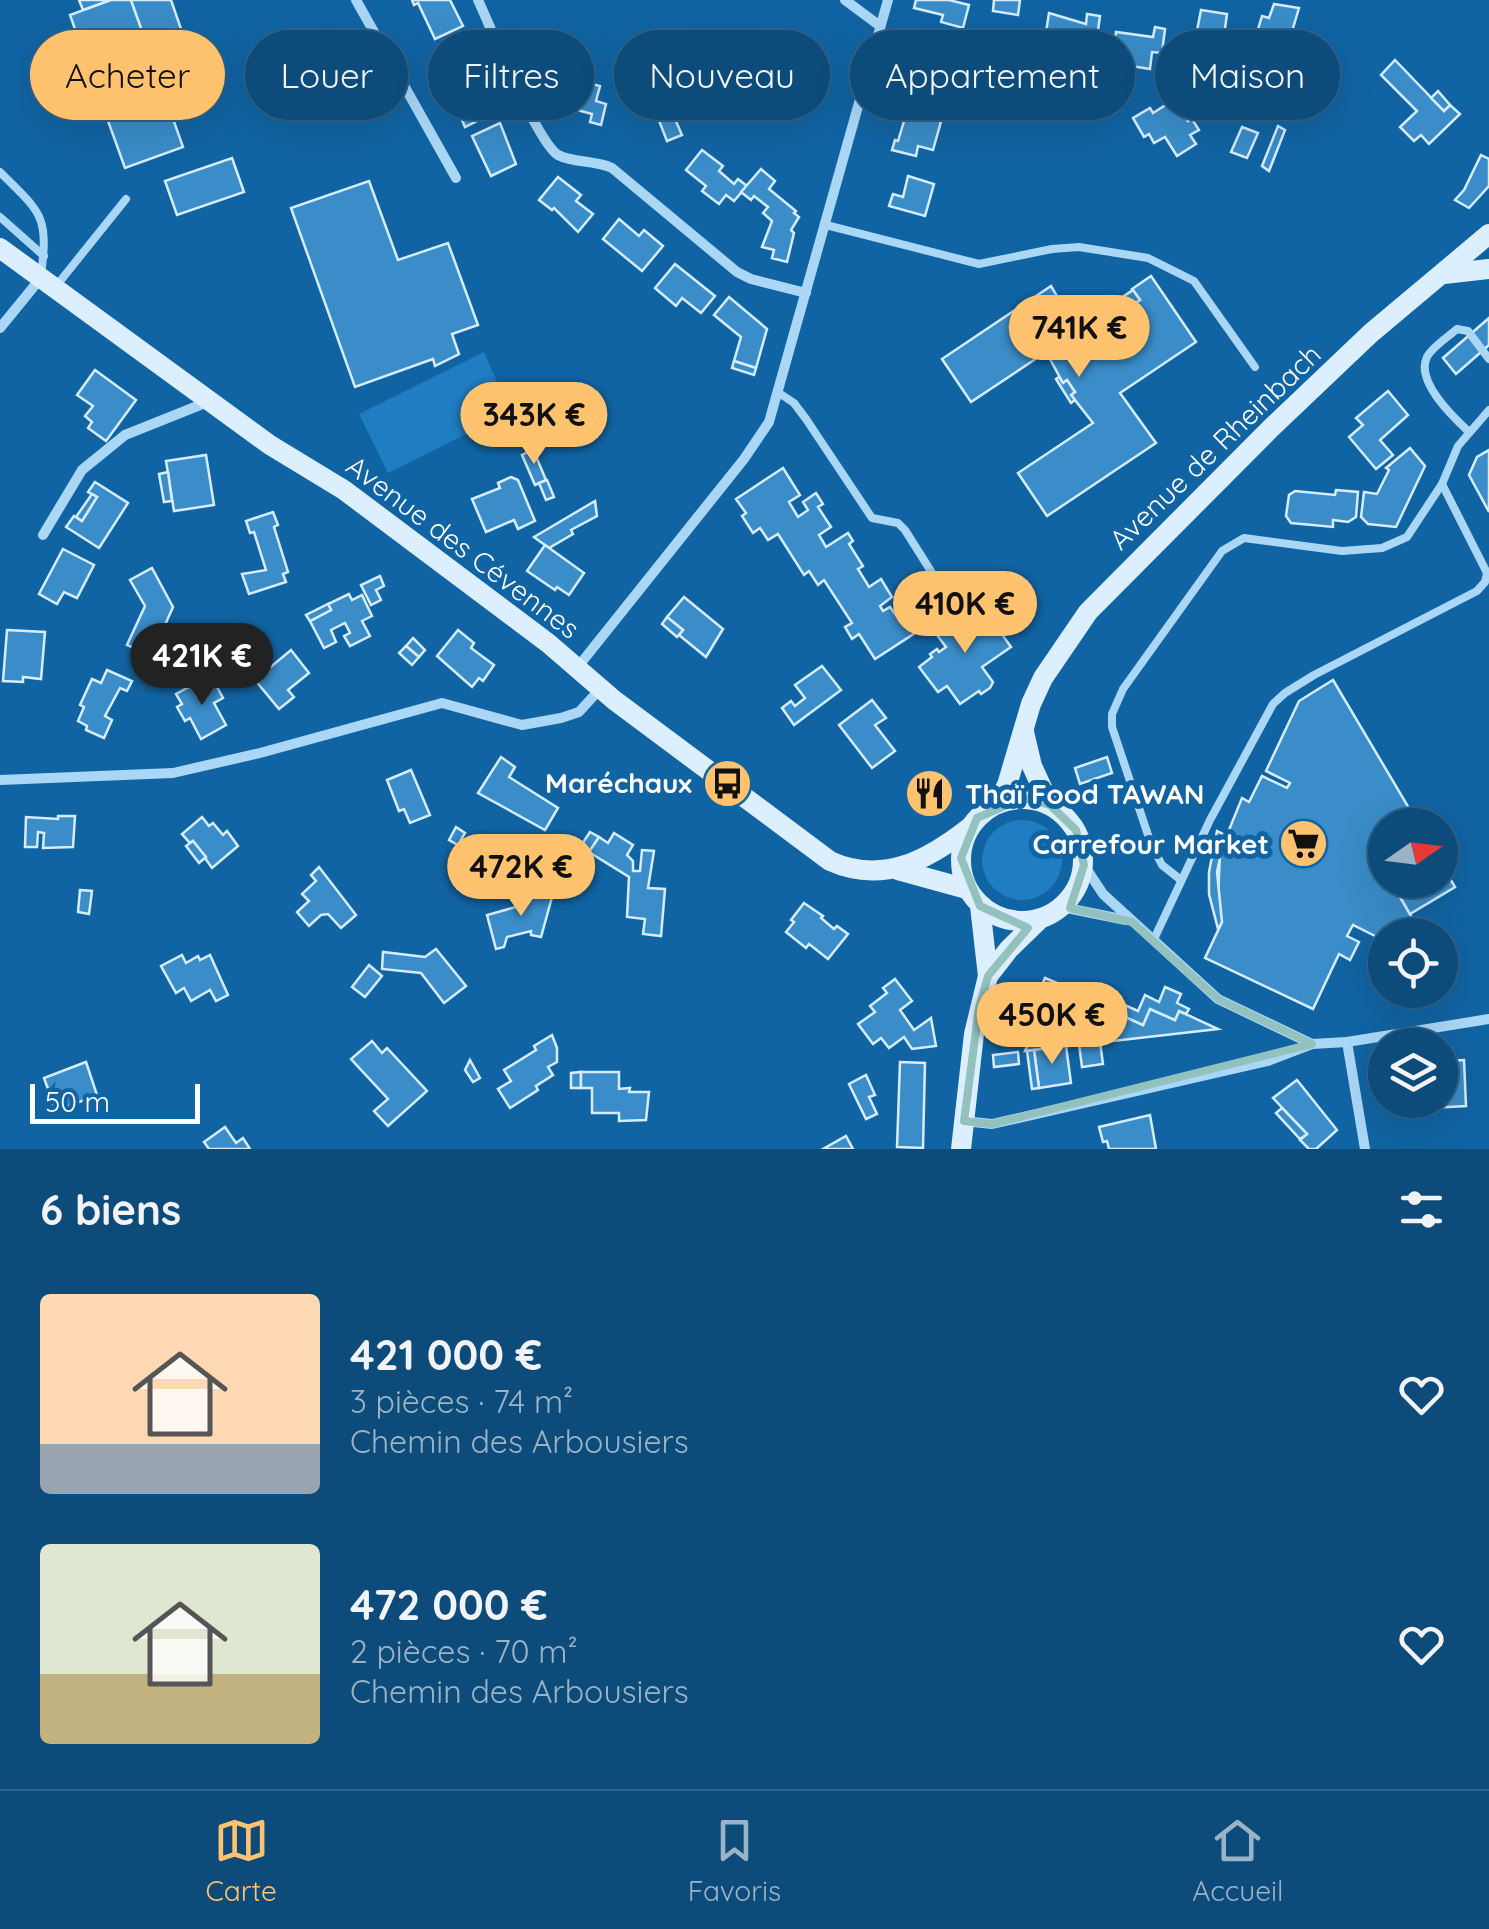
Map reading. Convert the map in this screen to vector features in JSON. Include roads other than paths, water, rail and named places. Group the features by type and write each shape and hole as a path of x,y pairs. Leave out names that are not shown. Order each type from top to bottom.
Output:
{"street":[{"path":"356,0 456,178"},
{"path":"478,0 552,150 562,157 612,168 737,272 806,293"},
{"path":"846,0 880,26"},
{"path":"578,668 759,441 769,422 888,0"},
{"name":"Avenue de Rheinbach","path":"997,804 1043,678 1088,612 1371,333 1489,234"},
{"name":"Avenue des Cévennes","path":"0,248 270,445 344,490 830,861 849,870 896,870 932,877 974,897"},
{"path":"1442,275 1455,270 1489,269"},
{"path":"0,328 47,284"},
{"path":"43,535 82,470 125,435 211,401"},
{"path":"0,780 173,773 442,702 522,725 579,712 600,688"},
{"path":"1024,732 1032,766 1050,805"},
{"path":"960,1149 974,1034 988,976 1008,949 1040,920 1062,907 1077,888 1084,865 1076,830 1065,815 1050,805 1023,798 997,804 970,828 961,858 974,897 988,976"},
{"name":"Avenue des Cévennes","path":"896,870 940,849 970,828"},
{"path":"1084,865 1103,894 1218,999 1312,1044"},
{"path":"974,897 1008,920 1040,920"},
{"path":"1062,907 1132,922"},
{"path":"964,1120 992,1124 1268,1062 1312,1044 1489,1018"},
{"path":"1346,1042 1365,1149"}],"lane":[{"path":"0,172 38,210 45,235 47,284"},
{"path":"47,284 126,199"},
{"path":"0,216 44,256"},
{"path":"826,225 979,264 1079,247 1148,258 1194,281 1255,367"},
{"path":"1469,432 1428,383 1424,368 1428,355 1457,329 1468,332 1489,360"},
{"path":"778,392 794,403 806,419 872,518 898,523 905,530 944,592"},
{"path":"1181,880 1162,865 1152,844 1112,727 1112,714 1123,689 1222,550 1244,538 1342,551 1382,548 1407,536 1442,484 1458,446 1489,410"},
{"path":"1154,939 1273,704 1314,675 1461,600 1485,582 1488,573 1442,484"}],"place":[{"name":"Maréchaux","path":"727,783"},
{"name":"Thaï Food TAWAN","path":"930,794"},
{"name":"Carrefour Market","path":"1304,844"}]}
